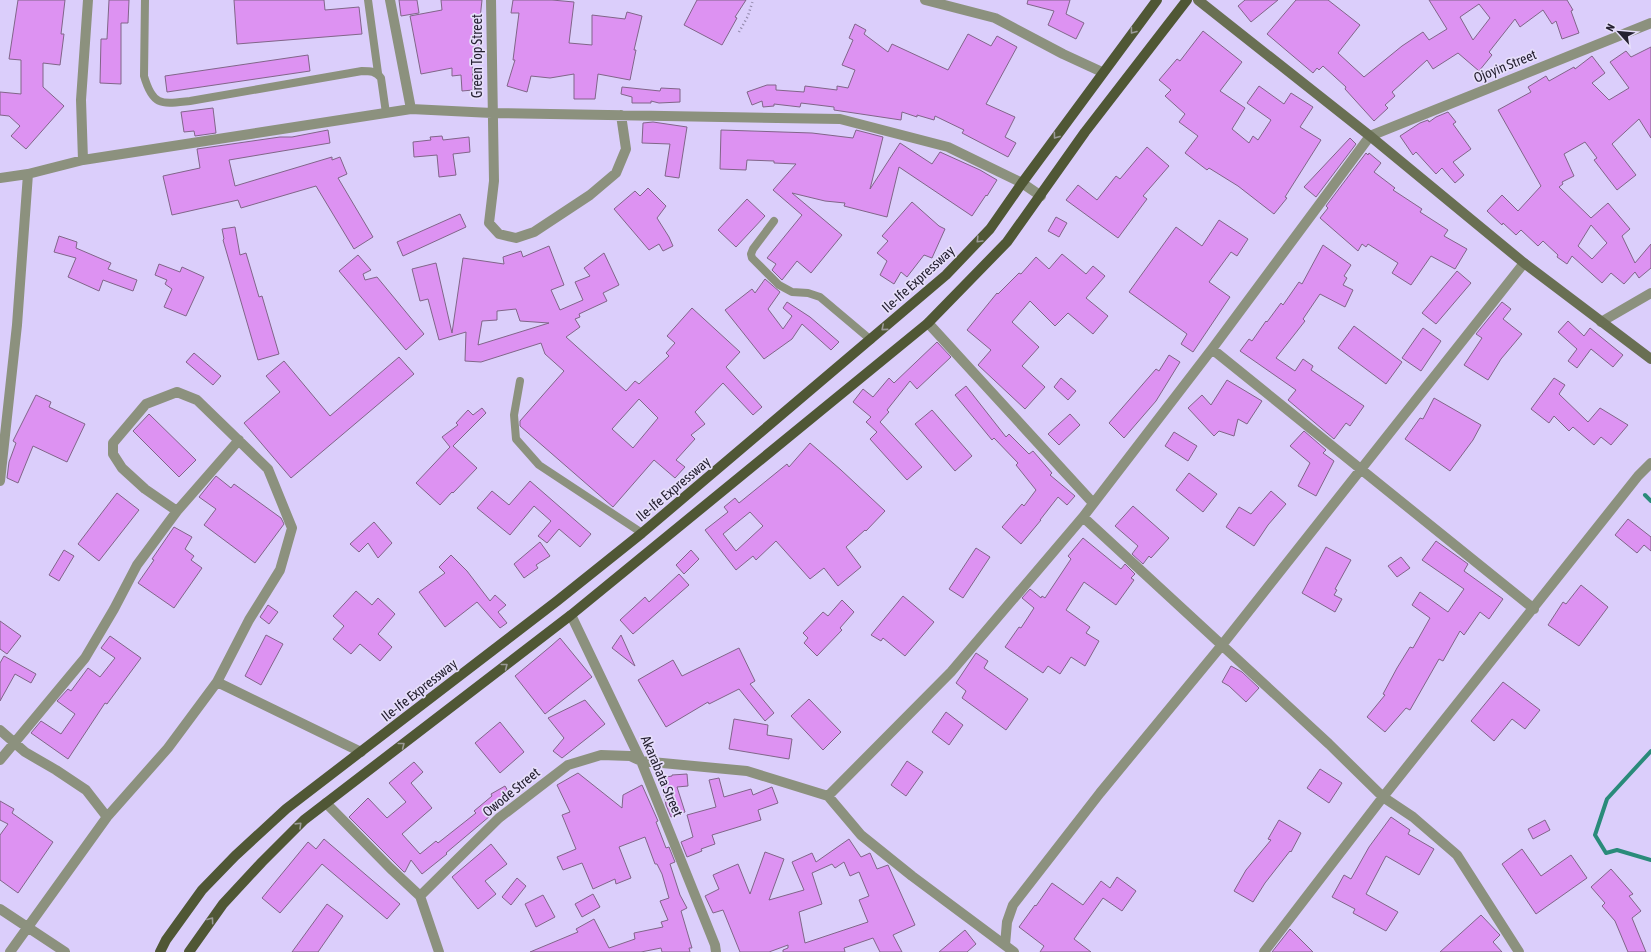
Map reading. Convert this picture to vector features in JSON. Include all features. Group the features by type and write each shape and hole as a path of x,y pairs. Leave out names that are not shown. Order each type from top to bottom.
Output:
{"main road":[{"name":"Ile-Ife Expressway","path":"160,952 166,940 202,890 235,856 286,809 557,601 642,533 946,275 990,229 1022,182 1102,72 1157,0"},
{"path":"189,952 223,904 304,820 571,615 928,323 1006,242 1041,196 1085,132 1187,0"}],"street":[{"path":"83,160 81,100 88,0"},
{"path":"390,0 411,109"},
{"name":"Green Top Street","path":"491,0 494,181 489,223 499,234 516,238 534,232 590,195 616,173 626,148 621,115"},
{"path":"925,0 995,18 1063,54 1102,72"},
{"path":"1198,0 1370,136 1524,263 1651,359"},
{"name":"Ojoyin Street","path":"1370,136 1651,23"},
{"path":"0,178 28,174 83,160 411,109 492,113 840,119 948,148 1022,182 1041,196"},
{"path":"1014,952 912,876 861,835 828,796 951,672 1083,517 1212,349 1370,136"},
{"path":"0,481 17,325 28,174"},
{"path":"1006,945 1007,922 1014,905 1100,793 1222,645 1524,263"},
{"path":"1601,322 1651,293"},
{"path":"928,323 1093,503"},
{"path":"1212,349 1534,609"},
{"path":"10,952 107,818 168,748 217,682 249,620 280,570 292,528 268,469 197,400 177,392 146,404 114,442 113,454 122,468 145,489 177,512"},
{"path":"0,760 85,658 114,610 137,565 177,512 239,440"},
{"path":"1264,952 1383,797 1534,609 1638,476 1651,463"},
{"path":"1083,517 1329,744 1383,797 1413,818 1457,855 1519,952"},
{"name":"Akarabata Street","path":"571,615 641,761 715,945 716,952"},
{"path":"217,682 361,752"},
{"path":"0,730 14,743 86,790 107,818"},
{"name":"Owode Street","path":"420,896 499,818 568,765 601,755 630,756 641,761 747,771 828,796"},
{"path":"326,803 420,896 439,952"},
{"path":"0,909 28,926 65,952"}],"lane":[{"path":"145,0 144,76 147,88 157,101 165,103 190,101 362,71 378,73"},
{"path":"368,0 378,73 381,78 386,113"},
{"path":"774,221 753,248 751,254 752,258 779,286 792,292 808,293 820,297 871,340"},
{"path":"520,381 514,415 516,439 539,465 642,533"}],"path":[{"path":"739,32 748,16 753,0"}],"building":[{"path":"18,0 65,0 61,34 64,34 60,65 43,63 43,87 64,106 26,149 11,136 20,126 9,116 0,115 0,92 21,94 21,60 9,59"},
{"path":"109,0 129,0 128,23 121,23 121,84 100,83 101,39 107,39"},
{"path":"234,0 324,0 325,10 359,7 362,34 237,44"},
{"path":"399,0 417,0 419,13 401,16"},
{"path":"441,0 482,0 479,28 481,58 472,58 473,90 462,91 461,75 452,76 452,68 421,74 410,16 442,10"},
{"path":"513,0 552,0 574,2 569,43 592,45 592,15 625,19 627,12 642,16 634,50 636,50 630,80 598,74 595,99 574,99 574,74 550,78 531,76 527,92 507,86 515,60 513,60 519,13 511,13"},
{"path":"697,0 746,0 735,17 737,18 722,45 684,25"},
{"path":"1028,0 1070,0 1066,14 1084,23 1076,39 1048,25 1054,11 1027,4"},
{"path":"1245,0 1278,0 1251,22 1238,6"},
{"path":"1296,0 1328,0 1360,25 1338,53 1364,77 1402,46 1423,32 1429,40 1447,29 1429,0 1567,0 1573,10 1571,11 1579,33 1562,39 1556,21 1552,24 1543,10 1520,27 1515,19 1489,52 1492,55 1479,71 1458,53 1433,69 1427,60 1392,92 1395,96 1385,105 1388,108 1374,121 1345,89 1346,87 1323,66 1319,70 1317,68 1313,73 1267,34","holes":["1479,4 1490,18 1473,40 1460,17"]},
{"path":"855,24 866,30 864,34 888,52 892,44 948,70 968,34 991,46 997,36 1017,47 986,104 1015,117 1005,137 1016,143 1008,157 962,133 964,130 935,116 934,120 917,115 917,117 902,112 901,120 834,110 834,107 801,103 800,107 774,104 774,106 763,107 762,101 752,105 747,92 767,85 776,85 776,90 804,92 805,86 837,90 837,86 848,88 855,70 842,65 853,40 849,38"},
{"path":"1203,31 1242,62 1220,91 1245,108 1232,129 1249,143 1253,136 1258,140 1271,120 1247,103 1259,86 1284,104 1291,93 1313,107 1300,127 1321,140 1285,197 1287,198 1274,214 1238,186 1209,168 1207,170 1185,153 1198,136 1179,122 1185,114 1165,96 1171,90 1159,80 1177,59 1180,61"},
{"path":"1651,47 1651,138 1639,119 1612,144 1636,175 1617,190 1594,160 1597,158 1585,142 1564,154 1574,176 1562,182 1563,184 1559,187 1591,218 1608,203 1630,229 1622,236 1635,263 1651,244 1651,268 1639,278 1635,272 1624,284 1611,273 1602,283 1572,256 1567,264 1557,257 1558,255 1543,241 1538,246 1521,230 1516,235 1503,223 1502,225 1487,211 1502,195 1518,211 1541,186 1498,110 1531,92 1528,87 1546,76 1549,81 1574,67 1575,69 1592,56 1605,73 1592,83 1609,100 1629,88 1610,62 1626,51 1631,57","holes":["1591,225 1607,243 1592,259 1578,246"]},
{"path":"308,55 310,71 167,92 165,76"},
{"path":"622,87 660,91 661,88 680,89 680,102 659,103 651,101 651,103 632,103 632,97 621,94"},
{"path":"213,108 216,133 195,136 194,131 184,132 181,112"},
{"path":"1448,112 1456,122 1453,124 1471,149 1453,162 1464,175 1455,183 1442,168 1436,174 1416,152 1413,155 1400,136 1420,123 1428,120 1429,122"},
{"path":"653,122 687,127 679,178 665,176 670,144 642,143 643,123"},
{"path":"328,130 330,143 229,160 235,186 332,157 332,160 340,157 347,174 338,178 373,237 354,249 316,186 241,208 238,200 172,215 163,176 200,168 197,149 280,137 292,137"},
{"path":"721,130 812,133 853,138 856,130 883,137 870,189 900,143 932,164 940,152 980,170 997,180 972,216 899,167 887,217 844,206 845,203 825,201 792,193 842,235 811,273 797,261 782,280 772,270 776,264 767,258 802,215 773,190 796,164 774,163 774,161 747,160 746,170 720,169"},
{"path":"442,136 443,140 469,137 470,152 453,154 456,175 439,177 437,155 414,157 413,142 431,140 430,137"},
{"path":"1350,138 1356,144 1316,197 1304,187"},
{"path":"1147,147 1169,166 1143,196 1147,199 1118,238 1066,200 1078,185 1097,200 1116,176 1120,179"},
{"path":"1366,153 1368,155 1369,153 1381,163 1374,172 1395,188 1393,190 1422,209 1420,212 1448,230 1444,236 1467,249 1455,269 1431,256 1411,285 1392,273 1398,263 1368,244 1366,247 1362,244 1358,251 1320,218 1328,208 1326,206"},
{"path":"648,188 666,206 657,218 673,246 663,251 659,244 649,250 614,209 635,191 640,196"},
{"path":"747,199 765,216 736,247 718,230"},
{"path":"912,202 939,226 945,229 932,258 924,255 907,277 901,272 894,284 880,275 887,261 877,253 888,241 882,236"},
{"path":"460,214 466,227 403,256 397,242"},
{"path":"1056,217 1067,223 1059,237 1048,231"},
{"path":"1219,220 1248,239 1237,256 1231,252 1209,282 1230,297 1193,352 1181,344 1187,334 1129,292 1176,227 1202,246"},
{"path":"235,227 240,255 246,253 259,297 262,296 279,354 258,360 223,240 222,229"},
{"path":"59,236 77,242 76,248 111,263 108,269 137,280 133,291 103,280 99,291 68,277 76,258 54,252"},
{"path":"1323,245 1351,265 1344,276 1347,278 1343,285 1353,290 1345,307 1320,294 1303,319 1305,321 1276,358 1295,371 1303,359 1313,366 1311,370 1364,406 1350,426 1346,423 1334,439 1288,400 1296,390 1240,351 1249,339 1252,341 1281,303 1283,305 1299,282 1302,284"},
{"path":"549,246 564,285 551,290 560,310 583,300 575,282 590,276 584,268 604,253 619,285 603,293 607,301 579,314 580,317 575,319 580,327 566,337 626,391 635,381 639,384 669,356 666,353 675,343 667,336 692,308 740,352 726,367 762,407 753,415 723,383 695,412 705,424 691,435 695,439 676,460 685,467 675,478 654,460 613,507 520,426 520,421 564,371 545,354 541,343 481,362 465,361 466,332 439,340 428,299 420,301 412,269 436,263 452,333 463,258 504,264 503,257 521,251 523,257","holes":["516,309 520,321 549,323 478,345 482,321 497,320 497,311","639,399 658,418 633,448 612,429"]},
{"path":"1062,254 1086,274 1093,266 1105,276 1086,298 1108,316 1093,334 1068,313 1055,326 1030,301 1012,322 1039,347 1022,366 1045,387 1025,409 978,365 991,350 967,330 997,293 998,294 1019,273 1021,274 1036,257 1049,269"},
{"path":"358,255 371,270 363,274 365,280 377,277 424,334 406,350 339,271"},
{"path":"159,264 180,272 182,267 204,277 186,316 164,307 172,289 165,284 167,280 155,275"},
{"path":"1457,271 1471,283 1436,324 1422,313"},
{"path":"765,279 780,292 768,309 783,329 792,316 783,308 787,302 810,317 839,342 831,350 802,324 792,339 764,359 725,310 752,289 755,293"},
{"path":"1502,302 1511,309 1503,319 1522,334 1501,359 1488,380 1464,365 1482,338 1476,334"},
{"path":"1568,321 1584,336 1590,328 1623,355 1613,367 1591,349 1577,368 1568,361 1577,349 1558,332"},
{"path":"1354,326 1402,362 1386,384 1338,348"},
{"path":"1423,328 1441,341 1421,371 1402,358"},
{"path":"937,342 951,357 917,389 910,381 887,410 889,412 880,422 922,467 907,480 870,439 877,432 866,422 871,417 853,402 863,389 873,397 889,378 894,383"},
{"path":"194,353 221,376 213,385 186,362"},
{"path":"1169,355 1180,362 1156,401 1124,438 1109,423 1156,369 1159,371"},
{"path":"399,357 414,374 291,478 244,423 280,392 266,376 284,361 330,416"},
{"path":"1061,378 1076,391 1068,400 1054,387"},
{"path":"1554,378 1565,385 1559,394 1588,422 1600,408 1628,425 1611,445 1601,437 1594,445 1573,427 1569,431 1554,416 1549,423 1531,409"},
{"path":"1227,380 1262,401 1247,424 1238,419 1234,436 1219,431 1214,436 1188,408 1202,395 1211,405"},
{"path":"966,386 1006,437 1009,434 1029,454 1033,451 1052,473 1050,475 1075,496 1067,505 1058,497 1021,544 1002,527 1022,504 1024,506 1036,490 1016,465 1018,463 994,438 992,440 955,395"},
{"path":"36,395 51,402 49,407 85,424 67,462 33,446 18,483 7,478 9,462 16,443 13,441"},
{"path":"1434,398 1481,425 1473,440 1450,471 1405,439 1420,418 1423,419"},
{"path":"482,408 486,413 453,446 477,468 440,505 416,483 450,447 442,437 458,425 456,423 468,410 473,415"},
{"path":"932,410 972,456 955,471 915,424"},
{"path":"149,414 196,460 179,477 133,431"},
{"path":"1070,414 1080,425 1059,445 1048,434"},
{"path":"1304,431 1326,450 1323,453 1334,461 1316,496 1298,486 1310,463 1290,446"},
{"path":"1174,432 1197,446 1188,461 1165,446"},
{"path":"810,443 885,511 866,531 865,530 846,547 861,567 838,586 824,568 810,579 776,541 756,560 753,556 736,570 705,530 728,512 724,507 735,498 739,503 787,464 789,467","holes":["750,512 763,526 736,551 723,534"]},
{"path":"1189,473 1217,494 1203,512 1176,490"},
{"path":"216,476 231,488 234,484 281,518 284,524 255,563 204,525 216,509 199,497"},
{"path":"530,481 591,534 580,547 559,529 547,543 538,536 551,521 534,506 510,535 477,508 492,491 509,505"},
{"path":"1271,491 1286,504 1268,525 1254,546 1226,527 1239,507 1251,514"},
{"path":"117,493 139,510 99,561 78,544"},
{"path":"1133,506 1169,538 1151,558 1149,556 1143,564 1132,554 1138,546 1115,526"},
{"path":"1628,519 1651,537 1651,551 1644,545 1637,553 1615,535"},
{"path":"374,522 392,543 378,558 368,543 359,552 350,544"},
{"path":"174,527 192,537 185,549 194,556 191,560 202,568 174,608 138,583 154,560 152,559"},
{"path":"1083,538 1121,569 1125,564 1135,574 1131,578 1134,580 1116,605 1084,582 1066,610 1090,627 1086,633 1099,641 1085,666 1071,657 1060,674 1048,666 1043,673 1005,647 1019,627 1021,628 1034,608 1022,598 1030,589 1041,598 1042,596 1045,598 1071,559 1068,556"},
{"path":"1436,541 1468,564 1464,571 1503,599 1489,619 1480,612 1464,635 1460,631 1443,661 1439,659 1410,710 1406,708 1385,732 1367,717 1385,695 1383,694 1397,668 1410,647 1413,648 1430,618 1412,605 1420,592 1448,612 1464,589 1422,560"},
{"path":"540,542 550,556 536,565 538,568 524,578 514,564"},
{"path":"1326,547 1351,560 1335,589 1337,590 1334,595 1342,599 1335,612 1302,593"},
{"path":"976,548 990,557 963,598 949,589"},
{"path":"64,550 74,556 59,581 49,575"},
{"path":"691,550 699,559 684,574 676,565"},
{"path":"451,555 467,571 490,601 495,595 506,605 498,612 507,623 500,628 477,602 445,627 419,592 445,573 439,567"},
{"path":"1401,557 1410,568 1397,577 1388,566"},
{"path":"679,574 689,585 633,634 620,620 645,597 649,602"},
{"path":"1581,585 1608,607 1579,646 1548,625 1563,602 1566,604"},
{"path":"356,591 372,605 378,598 395,614 378,634 392,647 380,661 360,644 351,654 333,639 344,626 333,616"},
{"path":"903,596 934,622 905,656 883,638 881,641 871,635"},
{"path":"842,600 854,612 840,628 842,630 817,656 804,643 808,638 803,633 823,612 828,616"},
{"path":"268,605 278,612 269,624 260,617"},
{"path":"0,621 21,636 7,654 0,649"},
{"path":"266,635 283,644 261,685 245,676"},
{"path":"621,635 635,666 612,648"},
{"path":"110,636 141,658 107,704 105,703 68,759 31,733 41,721 61,734 75,714 57,701 68,689 71,691 88,668 100,677 115,658 101,648"},
{"path":"560,638 592,677 545,714 515,676"},
{"path":"739,648 755,681 750,684 774,713 765,721 739,689 709,704 708,702 666,727 638,680 673,660 682,676"},
{"path":"976,653 988,661 984,668 1028,699 1006,730 962,698 966,691 956,683"},
{"path":"4,656 36,674 31,683 15,674 0,701 0,663"},
{"path":"1231,666 1242,672 1259,688 1246,702 1229,686 1222,682"},
{"path":"1503,682 1540,710 1525,729 1512,719 1494,741 1471,721"},
{"path":"809,699 841,732 823,750 791,716"},
{"path":"585,700 605,724 562,758 553,751 564,738 548,718"},
{"path":"946,712 963,725 949,745 932,732"},
{"path":"734,719 768,725 767,735 792,739 789,759 729,749"},
{"path":"500,722 524,752 500,773 475,743"},
{"path":"907,761 923,772 906,796 891,785"},
{"path":"414,762 423,772 411,783 432,808 402,834 420,854 436,841 438,843 476,813 474,811 492,796 491,794 505,786 511,796 486,811 490,816 422,874 411,860 404,872 349,817 368,798 387,818 406,802 389,783"},
{"path":"1320,769 1342,783 1329,803 1307,788"},
{"path":"578,773 622,808 623,795 642,785 658,821 656,822 666,848 669,847 675,862 670,864 680,895 687,908 681,911 692,948 689,948 690,952 662,952 661,948 641,952 530,952 578,932 576,929 594,919 609,948 635,939 634,933 663,927 661,922 668,920 660,901 669,898 662,874 657,864 655,864 645,837 619,847 631,878 616,884 615,879 593,889 582,863 563,870 557,857 576,849 562,815 570,812 557,785"},
{"path":"687,774 688,786 677,787 685,812 671,817 666,805 661,778 672,775"},
{"path":"719,778 724,797 751,789 753,795 772,787 778,803 758,810 761,820 712,835 715,844 701,849 702,851 687,857 681,842 693,837 687,815 716,807 709,780"},
{"path":"0,801 14,809 12,813 53,842 18,893 0,880 0,835 8,824 0,820"},
{"path":"1391,817 1410,830 1408,834 1434,849 1419,875 1386,856 1366,894 1398,912 1386,931 1353,913 1355,909 1332,897 1344,875 1351,879 1369,847"},
{"path":"1279,820 1301,833 1291,852 1290,851 1265,883 1253,902 1234,891 1246,870 1271,840 1268,839"},
{"path":"1545,820 1550,830 1533,839 1528,829"},
{"path":"324,839 400,904 387,919 322,864 280,913 262,898 308,842 316,849"},
{"path":"849,839 861,857 870,853 877,869 888,865 915,925 893,935 902,952 880,952 873,938 844,948 845,952 783,952 783,950 788,948 788,945 769,952 740,952 723,910 713,913 705,896 719,889 713,875 738,864 750,894 765,852 784,859 769,900 804,890 792,862 812,853 816,862","holes":["844,862 850,876 859,872 869,896 859,900 868,922 805,943 799,912 822,904 812,873 832,864 835,868"]},
{"path":"491,844 507,864 485,881 496,894 478,909 452,877"},
{"path":"1522,849 1541,876 1571,855 1587,878 1536,914 1502,864"},
{"path":"1611,869 1633,894 1629,896 1641,911 1632,918 1646,952 1628,952 1615,921 1602,906 1605,903 1591,887"},
{"path":"1117,877 1136,891 1122,911 1103,898 1074,939 1091,952 1040,952 1044,946 1019,927 1052,883 1083,905 1101,881 1110,888"},
{"path":"517,878 526,886 511,905 502,897"},
{"path":"593,894 600,907 582,917 575,904"},
{"path":"543,895 555,917 536,927 525,904"},
{"path":"327,904 343,916 318,952 292,952"},
{"path":"1481,915 1500,935 1493,942 1502,952 1440,952"},
{"path":"1290,929 1313,952 1272,952"},
{"path":"965,930 976,944 967,952 939,952"}],"waterway":[{"path":"1645,495 1651,501"},
{"path":"1651,751 1607,799 1595,835 1606,853 1617,850 1651,860"}]}
